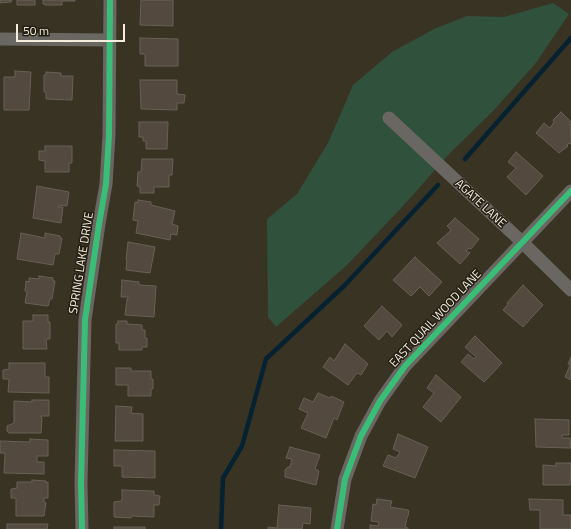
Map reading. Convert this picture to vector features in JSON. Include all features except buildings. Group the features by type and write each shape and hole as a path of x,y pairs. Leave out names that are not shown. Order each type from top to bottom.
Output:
{"street":[{"name":"SPRING LAKE DRIVE","path":"82,529 85,320 106,184 109,135 110,0"},
{"path":"0,39 110,40"},
{"name":"AGATE LANE","path":"389,118 522,242 571,290"},
{"name":"EAST QUAIL WOOD LANE","path":"337,529 345,480 360,436 380,401 405,366 571,191"}],"green space":[{"path":"553,3 569,14 535,64 493,111 451,152 403,206 347,265 276,327 268,317 267,219 297,194 328,143 353,85 392,52 434,29 467,16 504,17"}],"waterway":[{"path":"465,159 571,38"},
{"path":"221,529 223,478 242,446 266,359 345,285 438,185"}],"cycle path":[{"path":"82,529 81,483 85,320 106,184 109,135 110,0"},
{"path":"337,529 345,479 361,436 380,401 405,366 571,191"}]}
